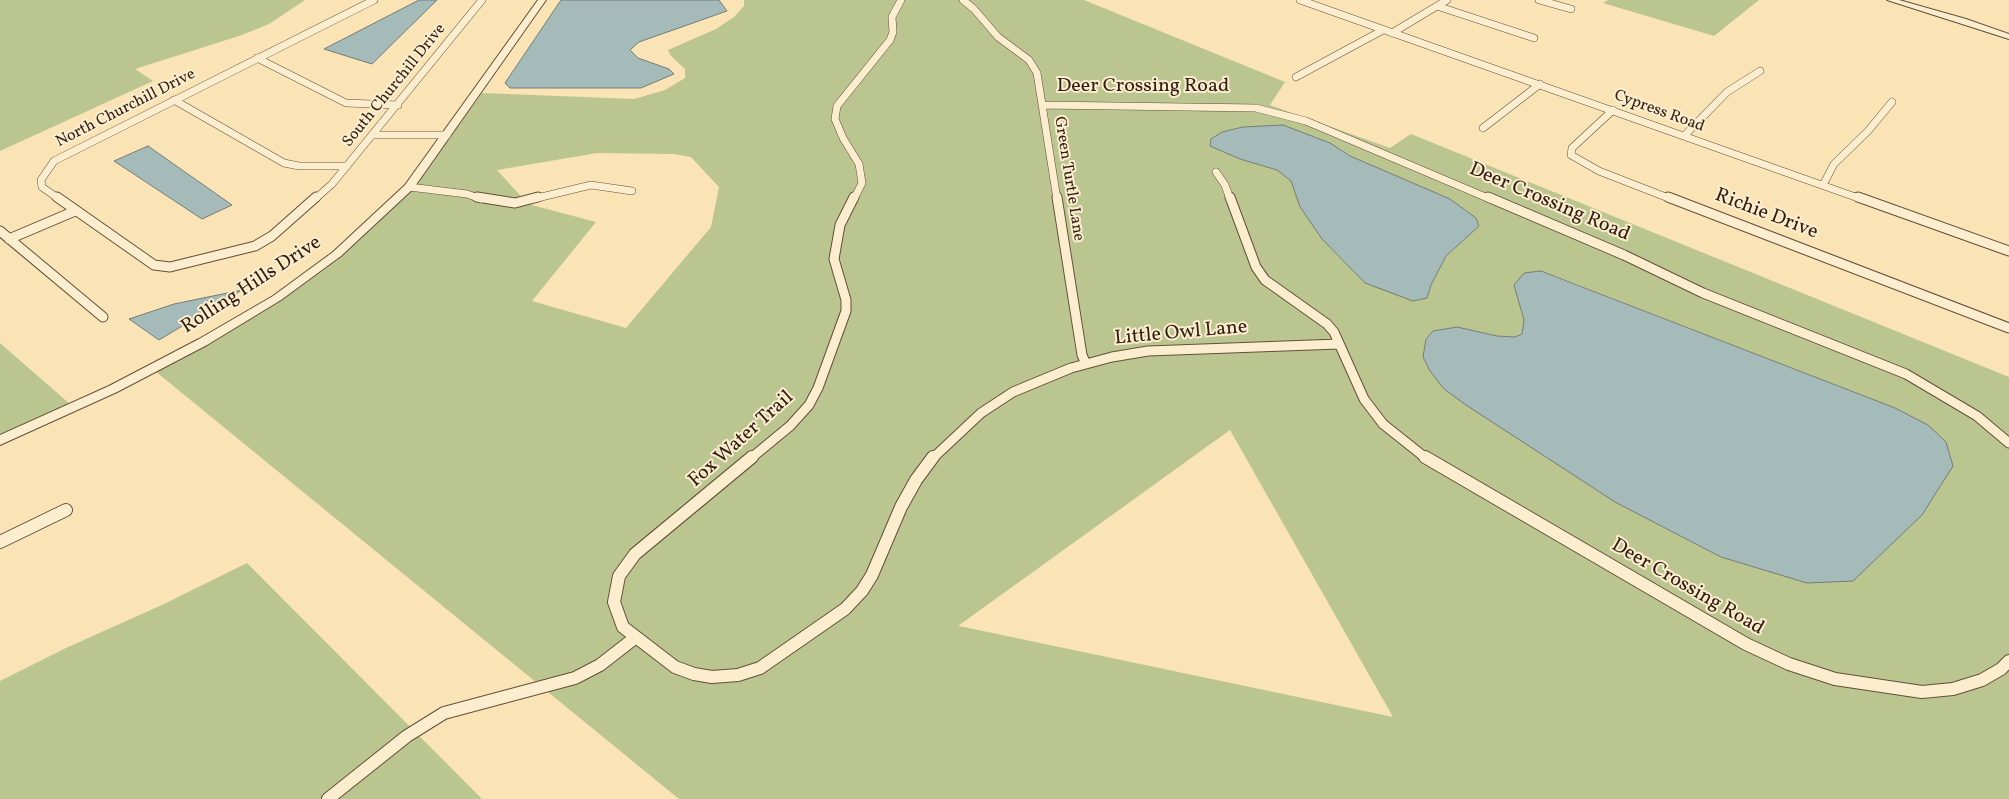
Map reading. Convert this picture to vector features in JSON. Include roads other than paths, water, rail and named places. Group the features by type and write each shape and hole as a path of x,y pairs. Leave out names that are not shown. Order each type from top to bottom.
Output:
{"street":[{"name":"North Churchill Drive","path":"347,166 332,184 264,241 244,251 177,266 154,264 75,212 42,187 41,180 54,161 374,0"},
{"name":"South Churchill Drive","path":"347,166 482,0"},
{"name":"Rolling Hills Drive","path":"0,440 113,388 242,320 277,298 337,254 409,187 542,0"},
{"name":"Fox Water Trail","path":"636,637 624,627 614,602 619,576 635,554 790,426 809,405 818,388 846,311 846,300 834,259 836,242 840,225 862,183 859,164 843,138 835,119 836,106 890,40 893,32 892,17 901,0"},
{"name":"Green Turtle Lane","path":"963,0 974,9 998,37 1029,60 1037,73 1082,354 1086,364"},
{"name":"Cypress Road","path":"1300,0 2009,251"},
{"path":"1392,33 1447,0"},
{"path":"1538,0 1571,9"},
{"path":"1891,0 1948,16 2009,38"},
{"path":"1437,6 1534,38"},
{"path":"1296,77 1383,30"},
{"path":"257,58 346,103 398,105"},
{"path":"1684,136 1728,92 1760,71"},
{"path":"1483,128 1540,84"},
{"path":"174,100 284,163 299,166 347,166"},
{"path":"1823,185 1837,160 1868,131 1892,102"},
{"name":"Deer Crossing Road","path":"1043,105 1247,107 1282,113 1306,121 1624,255 1703,293 1906,374 1977,416 2009,442"},
{"name":"Richie Drive","path":"1613,110 1572,148 1571,155 1574,158 1599,171 2009,328"},
{"path":"374,135 447,135"},
{"name":"Deer Crossing Road","path":"1216,172 1225,185 1256,267 1265,280 1321,318 1334,332 1364,400 1383,424 1412,449 1746,644 1789,664 1835,679 1922,692 1953,688 1982,680 2002,669 2009,661"},
{"path":"409,187 467,194 485,200 515,203 591,185 632,191"},
{"path":"9,239 75,212"},
{"path":"0,231 103,317"},
{"name":"Little Owl Lane","path":"636,637 675,667 694,674 712,677 738,675 774,660 845,608 862,591 872,575 901,507 916,480 937,452 981,412 1013,392 1049,376 1086,364 1148,351 1338,344"},
{"path":"0,542 66,510"},
{"path":"328,799 407,736 444,713 475,702 575,678 600,665 636,637"}],"water":[{"path":"419,0 437,0 372,64 324,49"},
{"path":"561,0 719,0 727,11 639,42 630,50 638,58 669,69 674,74 641,88 510,88 505,83"},
{"path":"1283,125 1330,143 1350,156 1450,199 1476,218 1479,226 1446,256 1431,285 1427,298 1413,301 1365,283 1322,239 1300,207 1291,181 1277,170 1240,159 1210,146 1211,139 1222,132 1243,127"},
{"path":"148,146 232,205 202,219 114,161"},
{"path":"1541,271 1895,408 1928,425 1946,442 1953,466 1922,515 1853,581 1807,583 1721,557 1615,502 1466,405 1444,389 1430,371 1423,357 1426,339 1433,331 1457,327 1497,336 1515,337 1522,334 1524,320 1514,285 1524,273"},
{"path":"242,290 159,340 129,319 174,304"}]}
